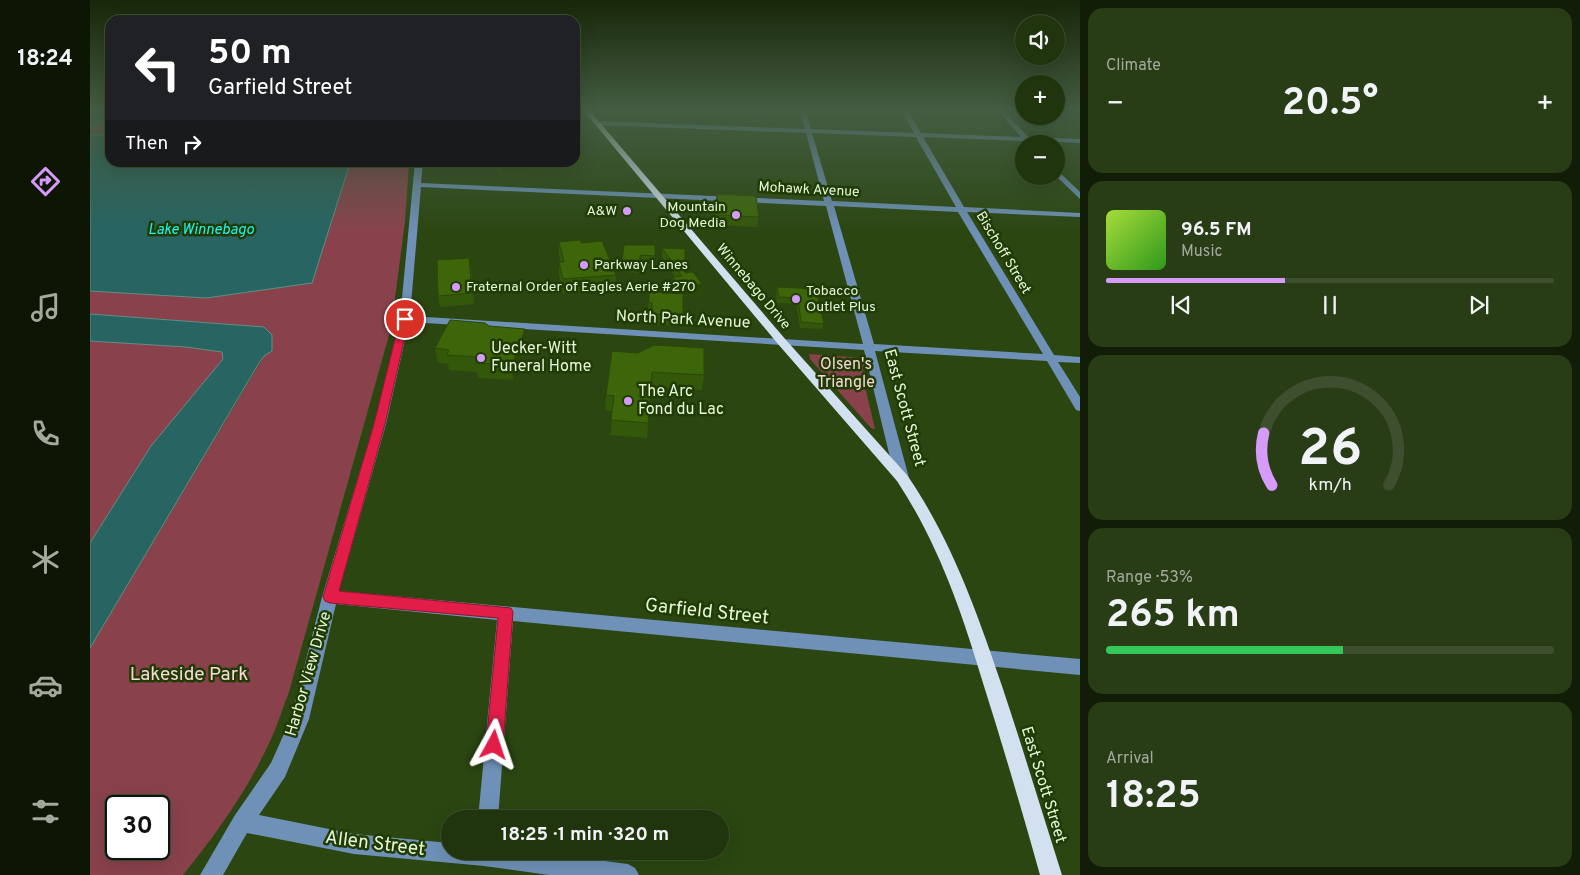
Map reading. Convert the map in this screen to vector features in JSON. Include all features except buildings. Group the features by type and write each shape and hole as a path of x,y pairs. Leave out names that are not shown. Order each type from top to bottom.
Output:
{"main road":[{"name":"Winnebago Drive","path":"620,152 782,342 902,478"},
{"name":"East Scott Street","path":"902,478 934,526 957,579 984,659 1051,875"}],"street":[{"name":"East Scott Street","path":"814,152 869,348 902,478"},
{"name":"Bischoff Street","path":"929,152 1080,407"},
{"name":"Harbor View Drive","path":"211,875 242,822 278,770 300,719 330,597 380,424 405,319 419,167"},
{"path":"1065,181 1080,197"},
{"name":"Mohawk Avenue","path":"418,185 1080,214"},
{"name":"North Park Avenue","path":"405,319 1080,360"},
{"name":"Garfield Street","path":"330,597 1080,667"},
{"path":"489,810 506,612"},
{"name":"Allen Street","path":"242,822 354,844 441,851"},
{"name":"Allen Street","path":"525,860 628,875"}],"green space":[{"name":"Lakeside Park","path":"349,167 409,167 405,222 391,328 289,692 271,739 253,775 232,810 183,875 90,875 90,648 264,356 272,335 264,327 90,314 90,291 206,298 312,283"},
{"path":"90,341 186,347 222,352 223,360 151,446 90,543"},
{"name":"Olsen's Triangle","path":"809,354 864,358 866,361 862,374 875,429 871,428 810,359"}],"water":[{"name":"Lake Winnebago","path":"90,152 105,152 105,167 349,167 312,283 206,298 90,291"},
{"path":"90,314 264,327 272,335 272,351 264,356 259,363 90,648 90,543 151,446 223,359 222,352 186,347 90,341"}],"place":[{"name":"A&W","path":"627,211"},
{"name":"Mountain Dog Media","path":"736,215"},
{"name":"Parkway Lanes","path":"584,265"},
{"name":"Fraternal Order of Eagles Aerie #270","path":"456,287"},
{"name":"Tobacco Outlet Plus","path":"796,299"},
{"name":"Uecker-Witt Funeral Home","path":"481,358"},
{"name":"The Arc Fond du Lac","path":"628,401"}],"route":[{"path":"405,319 380,424 330,597 506,612 494,745"}]}
